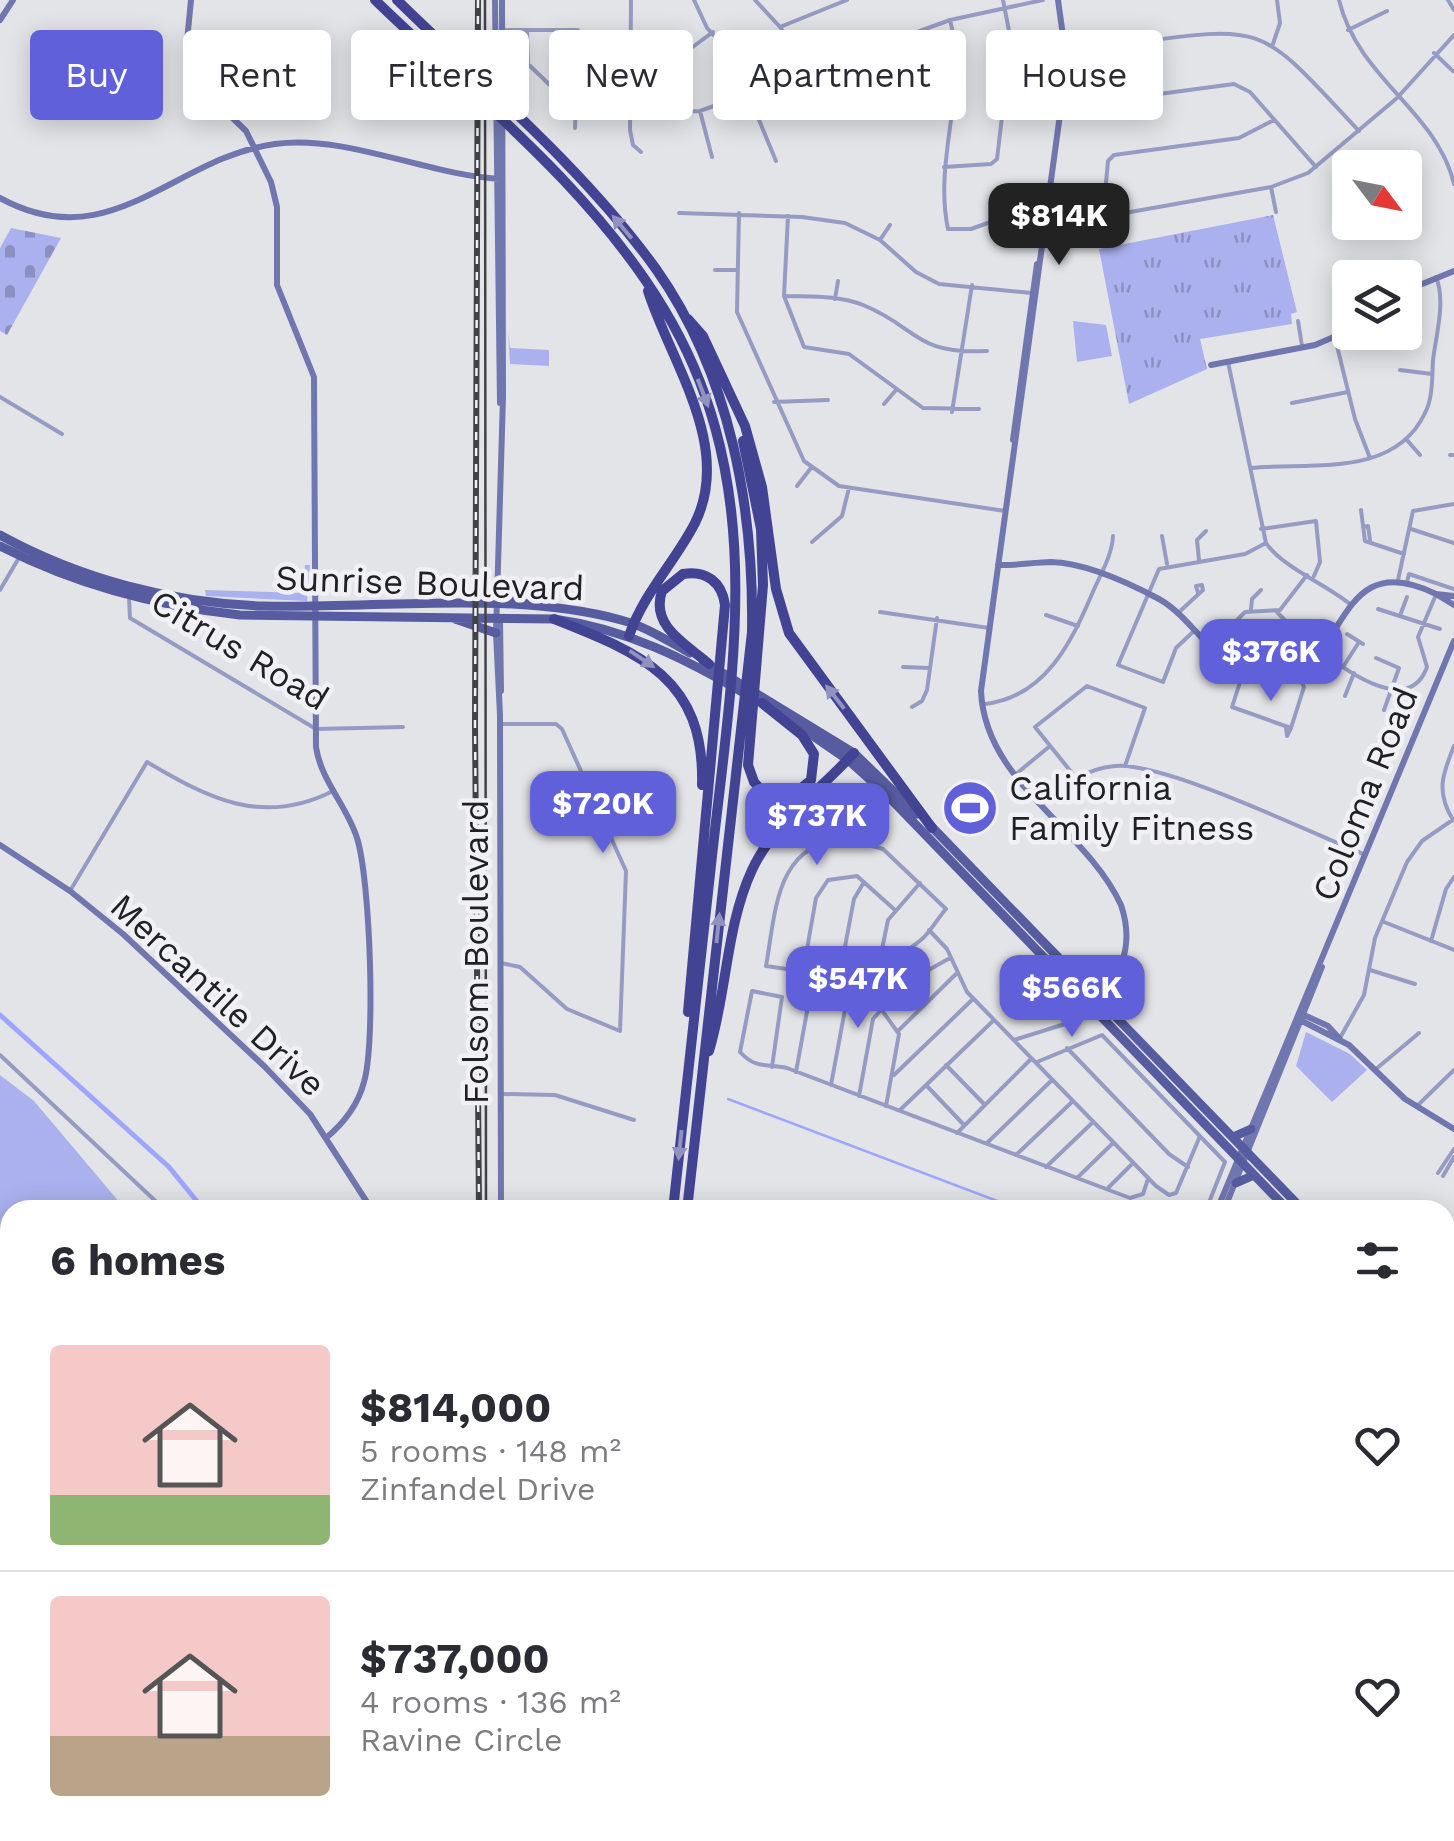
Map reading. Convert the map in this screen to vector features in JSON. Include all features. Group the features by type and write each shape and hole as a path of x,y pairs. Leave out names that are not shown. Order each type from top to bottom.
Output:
{"highway":[{"path":"375,0 598,218 666,311 706,399 720,443 736,537 736,638 674,1200"},
{"path":"397,0 628,234 703,336 730,392 757,464 776,589 790,633 932,828"},
{"path":"631,630 694,525 706,496 708,470 684,380 643,276"},
{"path":"678,307 706,366 732,442 750,536 752,584 750,652 704,1063"},
{"path":"730,392 752,482 762,548 761,637 748,764 754,782 764,792 794,794 811,780 814,754 802,735 763,700"},
{"path":"690,1053 686,1034 724,603 719,586 709,577 683,574 662,591 659,614 664,624 708,668"},
{"path":"554,620 621,645 664,674 680,693 700,740 700,856"},
{"path":"688,1200 704,1063 740,902 752,869 773,838 850,756"}],"main road":[{"name":"Sunrise Boulevard","path":"0,535 135,593 190,603 198,600 452,618 535,606 631,630 708,668 850,756 932,828 1278,1200"},
{"name":"Sunrise Boulevard","path":"0,546 113,592 131,592 240,615 316,611 500,612 631,630"},
{"path":"20,556 40,555"},
{"path":"500,585 508,595 535,606"},
{"path":"452,618 496,633"},
{"name":"Sunrise Boulevard","path":"850,756 1293,1200"},
{"path":"1233,1137 1251,1129"},
{"path":"1236,1184 1254,1176"}],"street":[{"path":"0,20 12,0"},
{"path":"191,0 187,40 193,67 206,90 231,112 256,148 277,207 277,285 314,377 318,758 356,835 364,868 368,1053 357,1101 326,1138"},
{"name":"Folsom Boulevard","path":"498,0 499,30"},
{"path":"630,30 631,0"},
{"path":"693,47 713,32 703,23 694,0"},
{"path":"755,0 782,30"},
{"path":"780,27 847,0"},
{"path":"944,168 991,164 997,158 1010,52 1003,0"},
{"path":"922,30 1043,0"},
{"path":"1058,0 1062,30"},
{"path":"1273,44 1280,23 1278,0"},
{"path":"1339,0 1348,30 1363,58 1442,150 1454,184"},
{"path":"1448,0 1454,10"},
{"path":"1348,30 1388,11"},
{"path":"950,20 957,57 944,168 946,226 951,231 999,220 1044,222 1102,217 1271,187 1316,167 1359,132 1397,98 1454,35"},
{"path":"1163,39 1222,31 1247,33 1273,44 1359,132"},
{"path":"1434,53 1452,71"},
{"path":"529,65 549,84"},
{"path":"1163,93 1228,84 1245,89 1316,167"},
{"path":"693,111 713,106"},
{"path":"700,111 712,156"},
{"name":"Folsom Boulevard","path":"499,120 501,1200"},
{"path":"575,128 576,120"},
{"path":"630,120 631,139 641,152"},
{"path":"759,120 776,161"},
{"path":"1014,1040 1065,1024 1095,1003 1122,966 1128,933 1124,914 1108,884 992,742 982,704 988,596 998,564 1059,120"},
{"path":"1102,217 1111,156 1239,138 1274,120"},
{"path":"0,198 53,215 100,214 136,204 256,148 309,143 499,179"},
{"name":"Folsom Boulevard","path":"499,179 496,300 500,403"},
{"path":"1271,187 1276,212"},
{"path":"678,213 738,213 845,223 880,240 927,279 946,286 972,285 1034,293"},
{"path":"738,213 737,312 795,449 811,468 849,488 1005,511"},
{"path":"788,216 784,296 804,347 849,354 923,408 952,412 979,409"},
{"path":"880,240 890,225"},
{"path":"715,270 736,270"},
{"path":"1422,283 1454,271"},
{"path":"1252,468 1344,465 1370,458 1406,439 1427,410 1440,296 1436,277"},
{"path":"835,298 838,281"},
{"path":"952,412 972,285"},
{"path":"784,296 835,298 870,308 927,345 960,352 986,352"},
{"path":"496,300 502,320"},
{"path":"1298,322 1302,347"},
{"path":"1211,365 1332,339"},
{"path":"1338,350 1370,458"},
{"path":"1228,362 1266,543 1278,557 1311,575 1351,605"},
{"path":"1400,370 1432,374"},
{"path":"884,404 896,390"},
{"path":"1292,403 1348,392"},
{"path":"0,397 62,434"},
{"path":"774,402 828,400"},
{"path":"1406,439 1420,455"},
{"path":"797,486 811,468"},
{"path":"812,542 842,516 849,488"},
{"path":"1402,581 1415,510 1454,504"},
{"path":"1361,510 1365,541 1404,554"},
{"path":"1261,530 1316,521 1320,562 1295,596 1277,612"},
{"path":"1412,529 1454,543"},
{"path":"1199,560 1197,540 1206,531"},
{"path":"982,704 1016,695 1061,658 1101,575 1113,536"},
{"path":"1162,536 1167,564"},
{"path":"1196,630 1176,648 1163,682 1118,665 1156,573 1167,564 1245,554 1266,543"},
{"path":"0,590 20,556"},
{"path":"998,564 1054,562 1148,594 1178,613 1243,673 1270,678 1297,672 1320,650 1367,588 1402,581 1410,574 1434,581 1454,593"},
{"path":"1402,581 1454,605"},
{"path":"1320,650 1344,667 1391,690 1411,689 1423,678 1426,667 1418,637 1434,581"},
{"path":"1211,646 1250,609 1252,599 1261,590"},
{"name":"Citrus Road","path":"131,592 130,618 316,728 403,727"},
{"path":"1178,613 1198,593"},
{"path":"1433,593 1454,593"},
{"path":"1378,610 1398,618 1408,597"},
{"path":"1250,609 1277,612 1294,630"},
{"name":"Folsom Boulevard","path":"500,612 496,633 500,695"},
{"path":"880,612 989,628"},
{"path":"1401,613 1440,629"},
{"path":"1046,615 1078,626"},
{"path":"912,707 925,696 936,618"},
{"path":"1233,624 1252,644"},
{"path":"1344,667 1361,643 1347,634"},
{"name":"Coloma Road","path":"1225,1200 1454,642"},
{"path":"1376,658 1399,668 1384,710"},
{"path":"902,667 930,668"},
{"path":"1243,673 1232,707 1288,727 1304,687 1297,672"},
{"path":"1344,696 1354,672"},
{"path":"1076,778 1035,727 1088,686 1145,708 1125,766"},
{"path":"500,724 556,724 562,730 620,852 628,887 620,1031 567,1009 520,967 500,962"},
{"path":"1016,774 1050,746"},
{"path":"1340,1038 1360,1004 1382,922 1412,853 1453,819 1444,804 1441,784 1454,746"},
{"path":"70,891 147,762 228,804 304,804 333,791"},
{"path":"1041,804 1076,778 1125,766 1160,772 1366,856"},
{"path":"839,839 866,842 892,856 946,909 916,944 879,964 840,974 803,972 766,966 783,878 804,852 839,839"},
{"name":"Mercantile Drive","path":"0,844 70,891 240,1044 300,1103 366,1200"},
{"path":"803,972 820,889 838,876 864,880 895,910"},
{"path":"1431,941 1446,889 1454,878"},
{"path":"840,974 854,900 864,880"},
{"path":"879,964 886,926 920,883"},
{"path":"1382,922 1454,950"},
{"path":"930,930 973,999 1148,1179 1173,1195 1200,1136"},
{"path":"846,1004 907,984 950,958"},
{"path":"1370,970 1415,984"},
{"path":"831,1085 852,972"},
{"path":"796,1072 814,974"},
{"path":"886,1106 898,1031 956,974"},
{"path":"772,1068 782,996 752,991 740,1052 750,1063 772,1068 796,1072 1106,1190 1138,1198 1148,1179"},
{"path":"873,998 898,1031"},
{"path":"891,1078 973,999"},
{"path":"859,1096 872,1019 880,1011"},
{"path":"1301,1018 1340,1038 1417,1106 1454,1128"},
{"name":"Coloma Road","path":"1246,1151 1251,1129 1301,1018"},
{"path":"899,1111 994,1020"},
{"path":"1376,1069 1419,1033"},
{"path":"956,1133 1033,1061 1102,1036 1225,1162 1210,1200"},
{"path":"1068,1048 1173,1158 1188,1167"},
{"path":"0,1055 155,1200"},
{"path":"946,1065 985,1105"},
{"path":"1417,1106 1454,1070"},
{"path":"986,1144 1052,1080"},
{"path":"926,1085 964,1125"},
{"path":"501,1094 555,1094 634,1120"},
{"path":"1016,1156 1073,1101"},
{"path":"1046,1166 1092,1122"},
{"path":"1076,1178 1113,1143"},
{"path":"1454,1148 1441,1175 1454,1158"},
{"name":"Coloma Road","path":"1227,1200 1236,1184 1240,1163"},
{"path":"1106,1190 1133,1164"}],"green space":[{"path":"1273,215 1297,312 1291,314 1292,324 1200,339 1207,369 1129,404 1099,249"},
{"path":"11,228 61,238 7,335 0,331 0,248"},
{"path":"1073,321 1106,325 1112,356 1077,362"},
{"path":"508,331 510,348 549,350 549,366 510,364"},
{"path":"305,565 310,565 307,601 206,596 205,590 303,593"},
{"path":"1306,1032 1350,1054 1367,1070 1332,1102 1296,1066"},
{"path":"0,1075 34,1101 118,1200 0,1200"}],"waterway":[{"path":"0,1015 169,1167 196,1200"},
{"path":"728,1099 995,1200"}],"tram line":[{"path":"485,0 486,1200"}],"railway":[{"path":"478,0 475,725 479,1200"}],"place":[{"name":"California Family Fitness","path":"970,808"}]}
